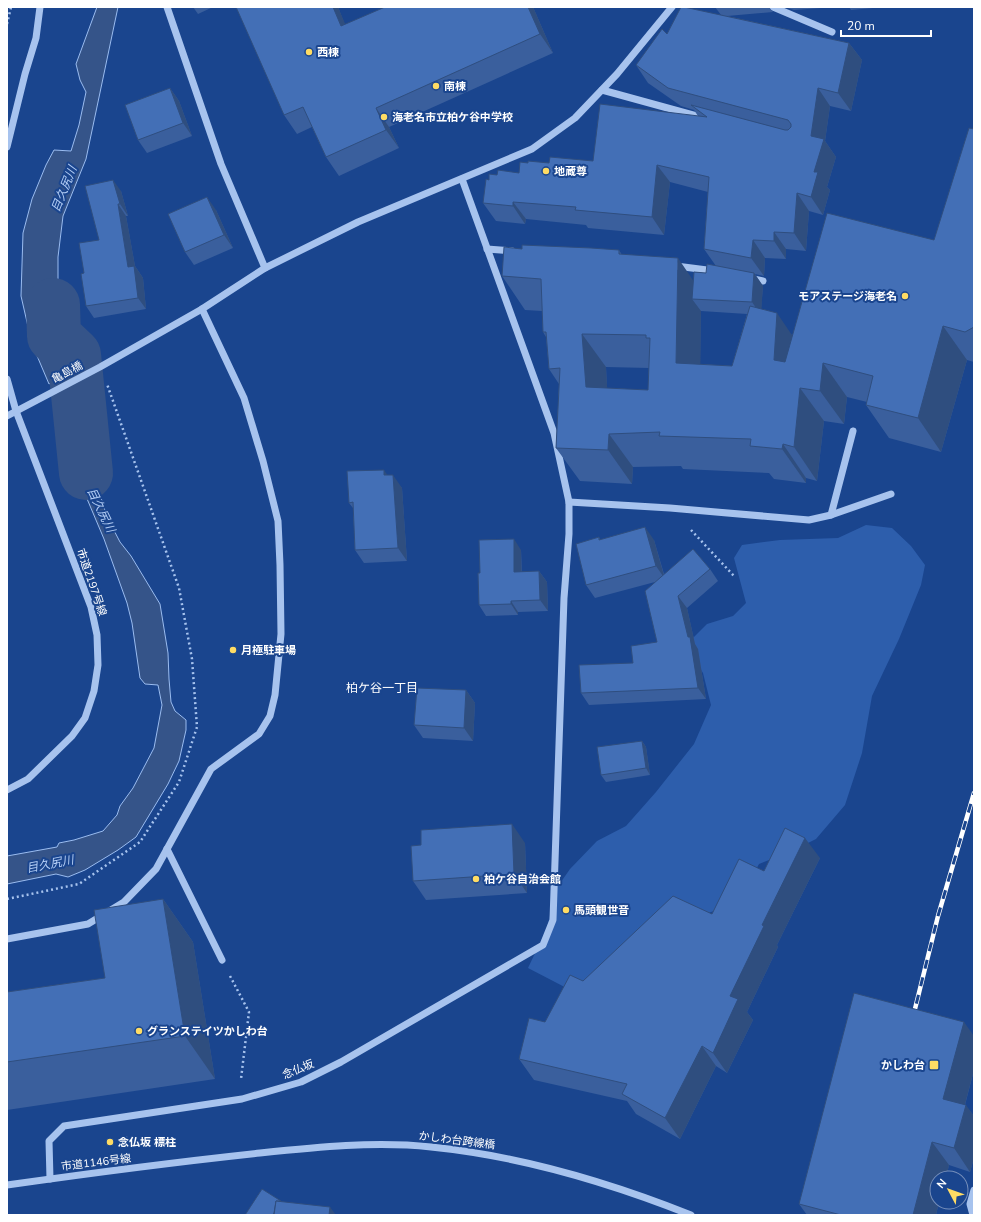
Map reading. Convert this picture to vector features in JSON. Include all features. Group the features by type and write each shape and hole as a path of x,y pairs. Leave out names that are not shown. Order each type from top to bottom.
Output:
{"street":[{"path":"7,147 25,74 36,38 40,7"},
{"path":"167,7 221,164 265,268"},
{"name":"亀島橋","path":"7,416 97,368 202,309 265,268 358,222 532,148 575,118 617,74 672,7"},
{"path":"773,7 832,32"},
{"path":"602,90 708,119"},
{"name":"念仏坂","path":"50,1179 48,1141 64,1126 242,1099 300,1082 341,1062 543,945 553,920 564,598 569,502 554,433 462,179"},
{"path":"487,249 518,252"},
{"path":"672,266 725,273"},
{"path":"740,276 763,280"},
{"path":"7,939 88,924 124,902 156,869 211,769 259,734 270,716 275,695 281,634 278,521 263,461 244,398 202,309"},
{"name":"市道2197号線","path":"7,379 16,411 91,607 97,635 98,665 94,691 85,718 72,736 28,780 7,790"},
{"path":"831,515 853,431"},
{"path":"569,502 670,508 809,520 831,515 891,494"},
{"path":"167,849 222,960"},
{"name":"かしわ台跨線橋","path":"211,1158 319,1147 373,1144 430,1146 484,1154 553,1168 655,1201 691,1215"},
{"name":"市道1146号線","path":"7,1185 211,1158"},
{"path":"973,1215 970,1204 974,1190"}],"path":[{"path":"7,24 11,7"},
{"path":"7,899 79,884 140,842 179,782 197,727 192,659 179,588 97,368"},
{"path":"670,508 734,576"},
{"path":"222,960 249,1012 242,1079"},
{"path":"122,1148 126,1138"}],"shaded area":[{"path":"866,525 892,528 911,546 925,565 921,585 899,639 872,696 862,753 845,805 816,839 792,851 759,864 738,903 705,914 580,995 528,968 547,928 556,889 570,869 597,841 626,826 656,792 694,744 711,705 703,673 686,645 707,624 733,616 746,603 734,558 742,545 780,540 838,538"}],"water":[{"path":"97,7 118,7 86,159 63,216 58,257 58,288 65,297 70,317 91,364 49,384 32,344 21,296 23,233 32,199 54,150 71,151 79,125 86,92 80,80 76,64"},
{"path":"98,389 102,409 94,420 88,446 98,488 107,517 120,542 131,556 160,604 168,653 171,702 175,711 186,720 186,730 179,761 168,784 136,837 85,870 68,877 56,874 7,884 7,856 57,847 59,843 103,831 117,815 120,806 133,788 154,748 162,705 158,685 145,684 140,678 132,623 127,603 104,539 85,494 64,421 63,406"}],"pier":[{"path":"91,364 92,366 50,386 47,386"},
{"path":"97,387 100,388 61,407 62,404"}],"building":[{"path":"236,7 333,7 341,26 385,7 528,7 540,34 376,108 386,130 326,157 303,107 284,115"},
{"path":"681,7 849,43 838,93 818,88 811,136 824,139 814,172 818,172 811,197 797,193 794,233 774,232 774,241 753,240 751,258 704,249 709,177 657,165 652,217 575,210 576,207 513,202 513,206 483,203 486,179 489,180 489,174 497,175 498,170 519,173 520,162 528,163 528,161 549,163 550,157 593,161 600,104 707,117 691,105 788,130 791,127 791,124 788,120 668,88 636,65 662,29 667,34"},
{"path":"170,88 183,123 138,140 125,105"},
{"path":"969,128 974,129 974,327 965,332 943,326 918,418 866,405 873,376 823,363 820,391 800,388 794,447 783,444 782,449 750,446 751,439 659,436 660,432 609,434 608,450 556,448 560,368 549,369 546,332 543,332 541,279 502,276 504,247 522,249 522,245 619,250 619,254 678,258 676,363 732,366 750,306 777,313 774,360 785,362 827,213 934,240","holes":["582,334 646,335 646,338 650,338 648,390 586,387"]},
{"path":"113,180 120,204 118,204 128,267 134,266 138,298 86,306 81,274 84,273 79,243 99,240 85,186"},
{"path":"207,197 224,235 185,252 168,214"},
{"path":"707,264 754,273 752,302 692,299 694,272 706,273"},
{"path":"384,470 384,475 393,475 398,548 355,550 353,502 349,503 347,471"},
{"path":"645,527 656,566 586,585 576,544 599,537 599,540"},
{"path":"514,539 514,572 539,571 540,600 511,601 511,604 479,605 479,540"},
{"path":"693,549 710,569 678,596 688,637 690,637 698,688 581,693 579,665 633,663 631,646 657,642 645,591"},
{"path":"417,688 466,690 464,728 414,725"},
{"path":"642,741 646,768 601,775 597,747"},
{"path":"512,824 514,874 413,881 411,846 421,845 421,830"},
{"path":"785,828 805,838 762,925 764,926 730,996 738,999 713,1053 702,1046 665,1118 622,1094 627,1084 519,1059 529,1018 545,1022 570,975 583,981 673,896 712,914 739,859 764,871"},
{"path":"163,899 185,1036 7,1062 7,992 105,978 94,910"},
{"path":"854,993 964,1022 943,1099 966,1105 954,1148 932,1142 913,1215 841,1215 799,1204"},
{"path":"262,1189 281,1201 276,1201 273,1215 245,1215"},
{"path":"276,1201 330,1207 329,1215 274,1215"}],"waterway":[{"name":"目久尻川","path":"53,305 54,336 74,355 86,473"}],"railway":[{"path":"912,1021 938,916 974,793"}],"place":[{"name":"西棟","path":"309,52"},
{"name":"南棟","path":"436,86"},
{"name":"海老名市立柏ケ谷中学校","path":"384,117"},
{"name":"地蔵尊","path":"546,171"},
{"name":"モアステージ海老名","path":"905,296"},
{"name":"月極駐車場","path":"233,650"},
{"name":"柏ケ谷自治会館","path":"476,879"},
{"name":"馬頭観世音","path":"566,910"},
{"name":"グランステイツかしわ台","path":"139,1031"},
{"name":"かしわ台","path":"934,1065"},
{"name":"念仏坂 標柱","path":"110,1142"}],"district":[{"name":"柏ケ谷一丁目","path":"382,688"}]}
